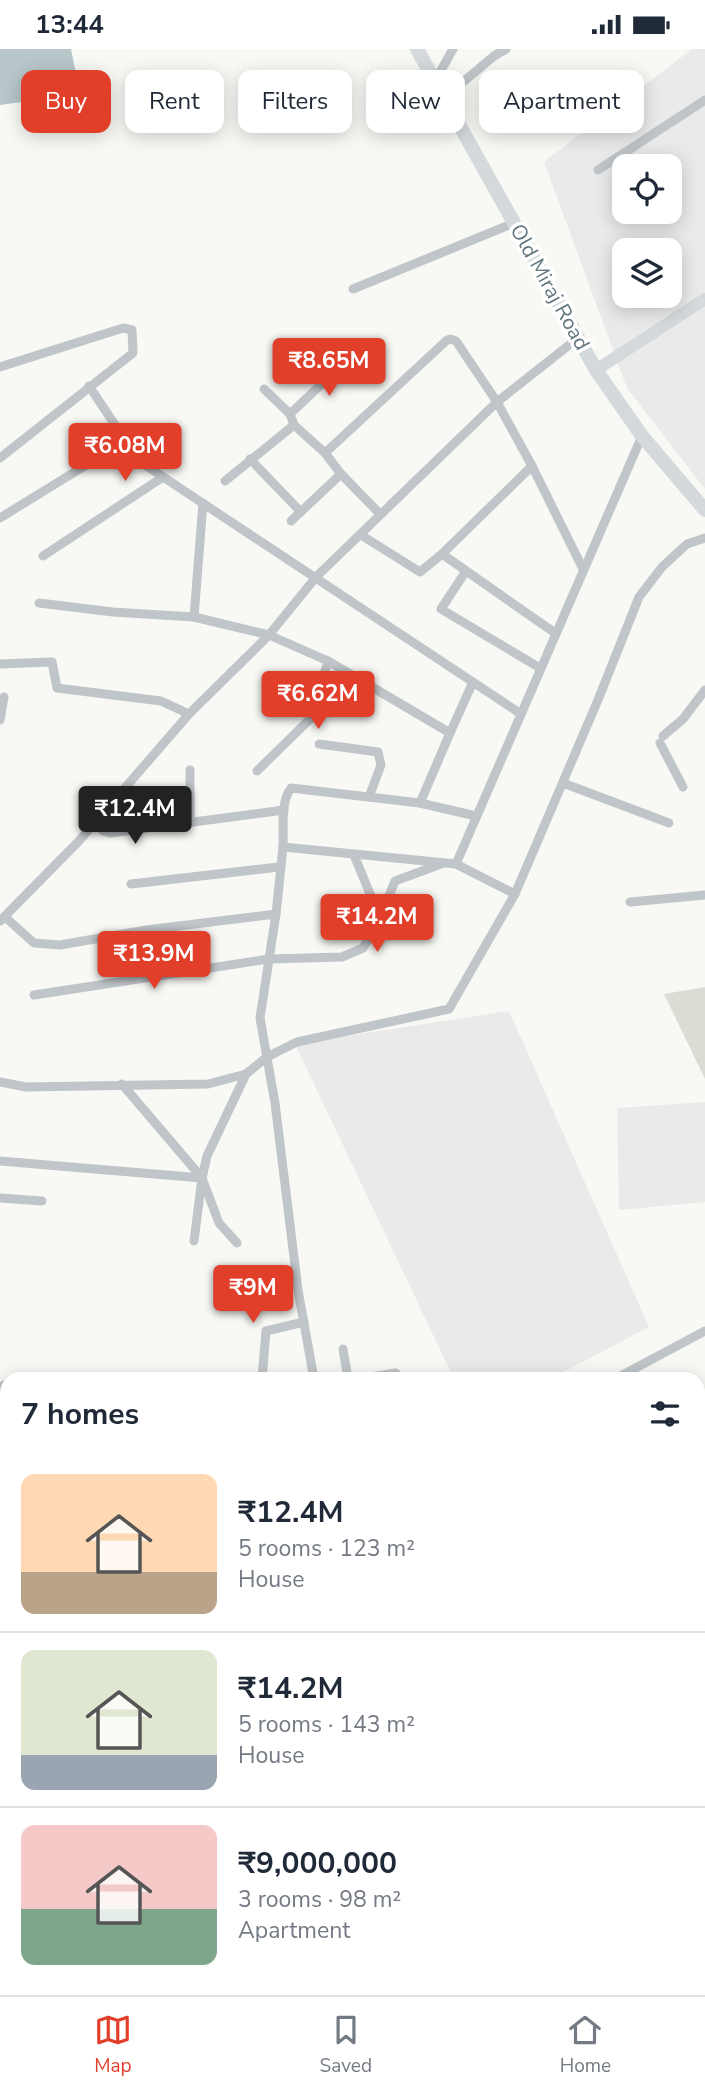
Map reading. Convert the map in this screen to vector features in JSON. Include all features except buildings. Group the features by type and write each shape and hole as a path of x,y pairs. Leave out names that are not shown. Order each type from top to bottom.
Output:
{"main road":[{"name":"Old Miraj Road","path":"417,49 429,70"},
{"name":"Old Miraj Road","path":"464,133 596,370 642,436 705,510"},
{"path":"596,370 705,299"}],"street":[{"path":"441,70 453,49"},
{"path":"465,80 506,49"},
{"path":"598,170 705,100"},
{"path":"353,289 514,223"},
{"path":"0,367 123,328 132,330 133,353 0,459"},
{"path":"276,914 146,930 60,945 34,943 3,919 95,822 190,714 269,635 316,577 497,402 578,338"},
{"path":"325,453 450,339 456,341 497,402 532,465 583,569"},
{"path":"290,414 348,360"},
{"path":"89,386 139,461 521,713"},
{"path":"264,389 290,414 294,425 325,453 341,474 380,514"},
{"path":"225,481 294,425"},
{"path":"34,995 269,959 342,957 363,949 380,918 395,881 451,863 476,816 642,436"},
{"path":"0,518 125,441"},
{"path":"250,459 301,512"},
{"path":"361,535 420,572 442,554 532,465"},
{"path":"291,521 341,474"},
{"path":"43,556 163,477"},
{"path":"194,617 203,503"},
{"path":"0,1083 26,1087 208,1084 246,1074 267,1057 297,1042 449,1009 515,894 639,597 662,567 687,544 705,538"},
{"path":"442,554 555,633"},
{"path":"466,571 441,609 540,668"},
{"path":"39,603 113,612 194,617 269,635 328,661 450,733"},
{"path":"257,771 311,717 328,661"},
{"path":"0,664 52,662 57,688 161,701 190,714"},
{"path":"419,803 473,682"},
{"path":"683,787 662,740 683,719 705,690"},
{"path":"0,720 4,697"},
{"path":"319,744 378,752 381,765 369,797"},
{"path":"190,770 190,823"},
{"path":"563,783 669,823"},
{"path":"313,1372 275,1103 260,1018 276,914 287,792 291,788 419,803 476,816"},
{"path":"95,822 103,831 110,833 285,810"},
{"path":"283,847 451,863 515,894"},
{"path":"354,855 380,918"},
{"path":"131,884 279,867"},
{"path":"630,902 705,895"},
{"path":"194,1241 207,1156 246,1074"},
{"path":"122,1084 202,1178 219,1223 237,1243"},
{"path":"0,1161 202,1178"},
{"path":"0,1198 42,1201"},
{"path":"263,1372 266,1331 304,1322"},
{"path":"628,1372 705,1331"},
{"path":"343,1349 347,1372"}],"shaded area":[{"path":"0,49 71,49 75,70 21,70 21,102 0,105"},
{"path":"692,49 705,49 705,489 627,388 544,162 582,133 644,133 644,86"},
{"path":"705,987 705,1079 664,994"},
{"path":"509,1011 649,1327 563,1372 451,1372 295,1044"},
{"path":"705,1102 705,1202 619,1210 617,1108"}]}
